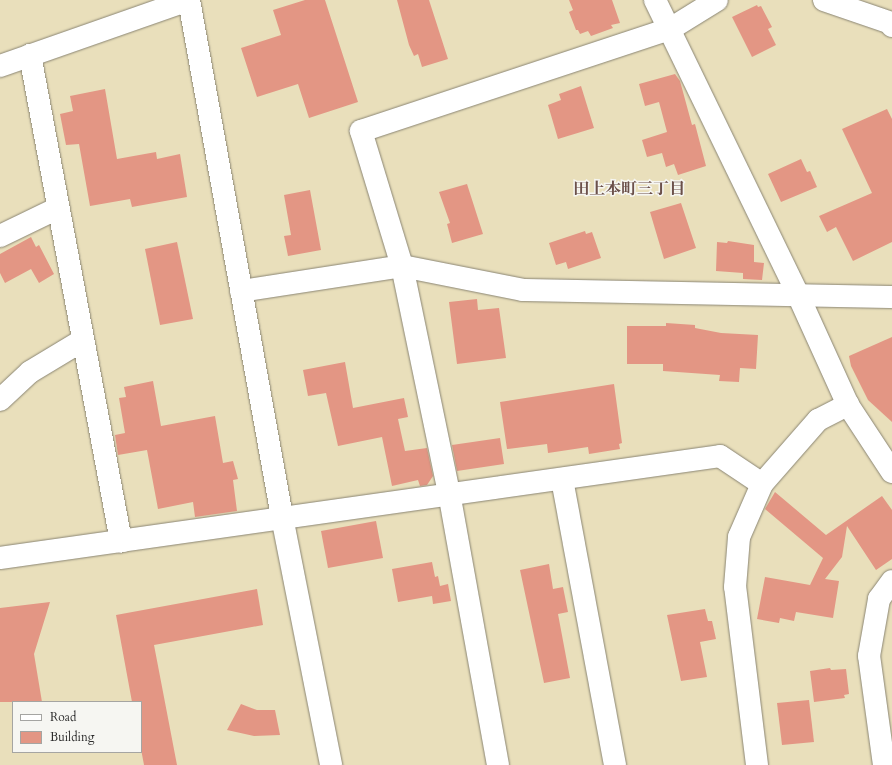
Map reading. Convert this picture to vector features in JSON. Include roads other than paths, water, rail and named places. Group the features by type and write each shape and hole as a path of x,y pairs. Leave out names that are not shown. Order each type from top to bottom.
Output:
{"street":[{"path":"0,66 188,0 282,517 331,765"},
{"path":"655,0 799,297 848,406 892,472"},
{"path":"498,765 449,493 402,266 361,131 670,29 717,0"},
{"path":"824,0 890,23 892,26"},
{"path":"30,55 121,542"},
{"path":"0,236 58,208"},
{"path":"241,291 402,266 524,290 799,297 892,297"},
{"path":"0,400 30,372 84,340"},
{"path":"757,765 735,587 739,537 762,484 818,420 848,406"},
{"path":"0,558 121,542 449,493 562,479 720,456 762,484"},
{"path":"562,479 615,765"},
{"path":"884,765 869,656 879,599 892,581"}],"district":[{"name":"田上本町三丁目","path":"629,189"}]}
